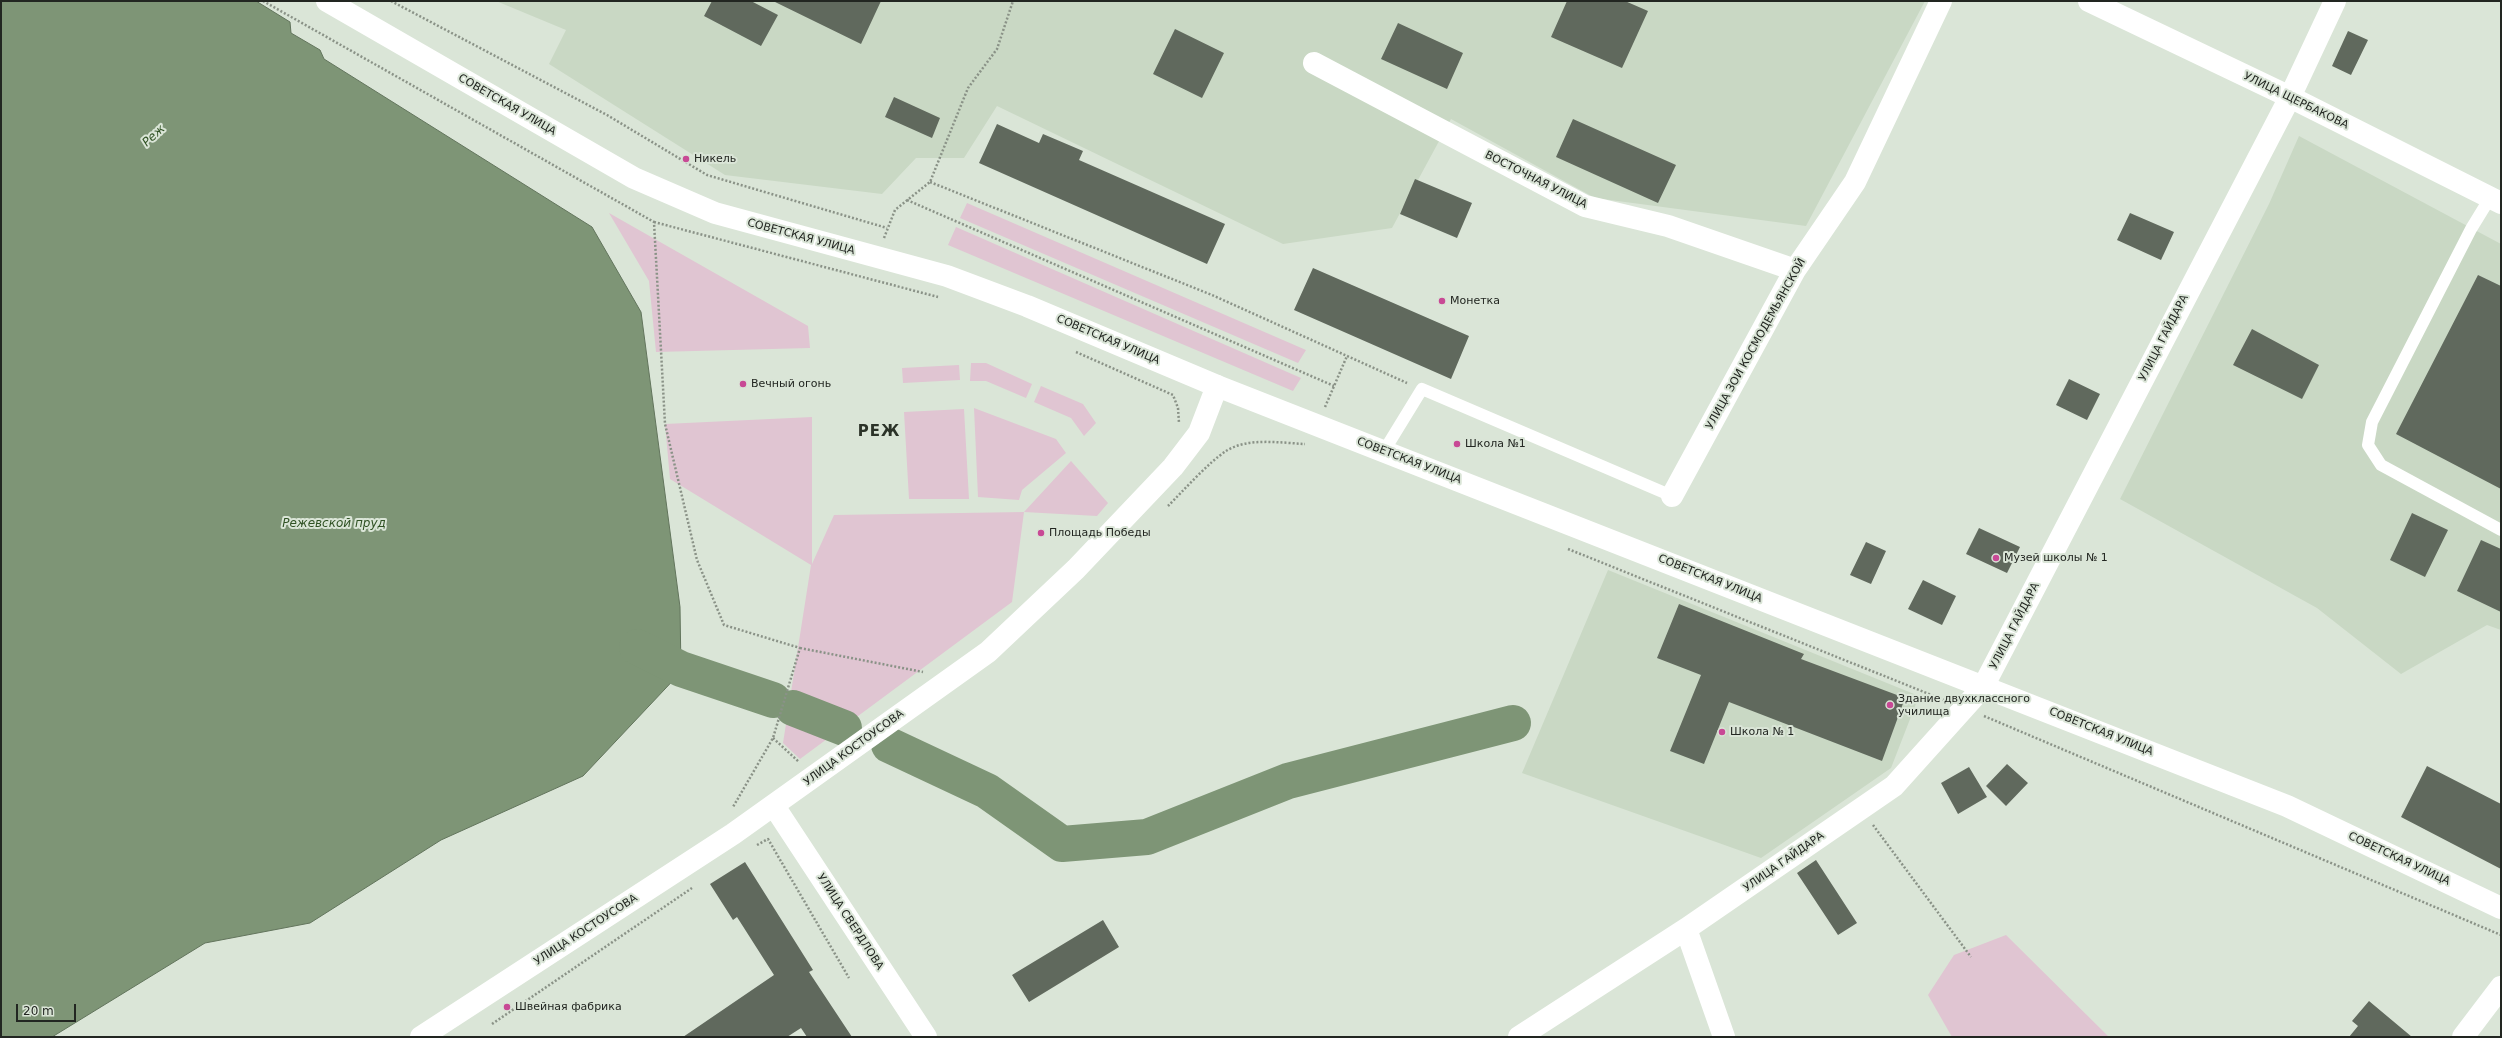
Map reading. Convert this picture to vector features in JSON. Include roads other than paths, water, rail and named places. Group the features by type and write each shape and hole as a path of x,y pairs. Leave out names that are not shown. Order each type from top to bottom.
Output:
{"street":[{"name":"СОВЕТСКАЯ УЛИЦА","path":"326,1 634,178 715,213 947,276 1027,306 1217,386 2287,806 2501,908"},
{"name":"УЛИЦА ЗОИ КОСМОДЕМЬЯНСКОЙ","path":"1672,496 1795,270 1855,182 1941,1"},
{"name":"УЛИЦА ЩЕРБАКОВА","path":"2089,1 2290,97 2495,201"},
{"name":"УЛИЦА ГАЙДАРА","path":"1518,1037 1686,929 1894,786 1983,687 2290,97 2335,1"},
{"name":"ВОСТОЧНАЯ УЛИЦА","path":"1314,63 1585,206 1668,226 1795,270"},
{"name":"УЛИЦА КОСТОУСОВА","path":"421,1037 733,834 988,652 1076,569 1173,467 1199,433 1217,386"},
{"name":"УЛИЦА СВЕРДЛОВА","path":"774,806 926,1037"},
{"path":"1686,929 1724,1037"},
{"path":"2463,1037 2501,987"}],"lane":[{"path":"2495,201 2471,229 2372,422 2368,445 2381,465 2501,530"},
{"path":"1384,451 1422,389 1672,496"}],"water":[{"name":"Режевской пруд","path":"1,1 256,1 290,22 291,33 320,50 324,59 592,227 641,312 680,607 681,672 583,776 441,840 310,923 205,943 52,1037 1,1037"}],"waterway":[{"path":"637,647 681,669 773,700"},
{"path":"793,708 844,728"},
{"path":"889,745 987,791 1062,844 1147,837 1288,781 1513,723"}],"place":[{"name":"Никель","path":"686,159"},
{"name":"Монетка","path":"1442,301"},
{"name":"Вечный огонь","path":"743,384"},
{"name":"Школа №1","path":"1457,444"},
{"name":"Площадь Победы","path":"1041,533"},
{"name":"Музей школы № 1","path":"1996,558"},
{"name":"Здание двухклассного училища","path":"1890,705"},
{"name":"Школа № 1","path":"1722,732"},
{"name":"Швейная фабрика","path":"507,1007"}],"district":[{"name":"РЕЖ","path":"879,432"}],"water label":[{"name":"Реж","path":"154,136"}]}
